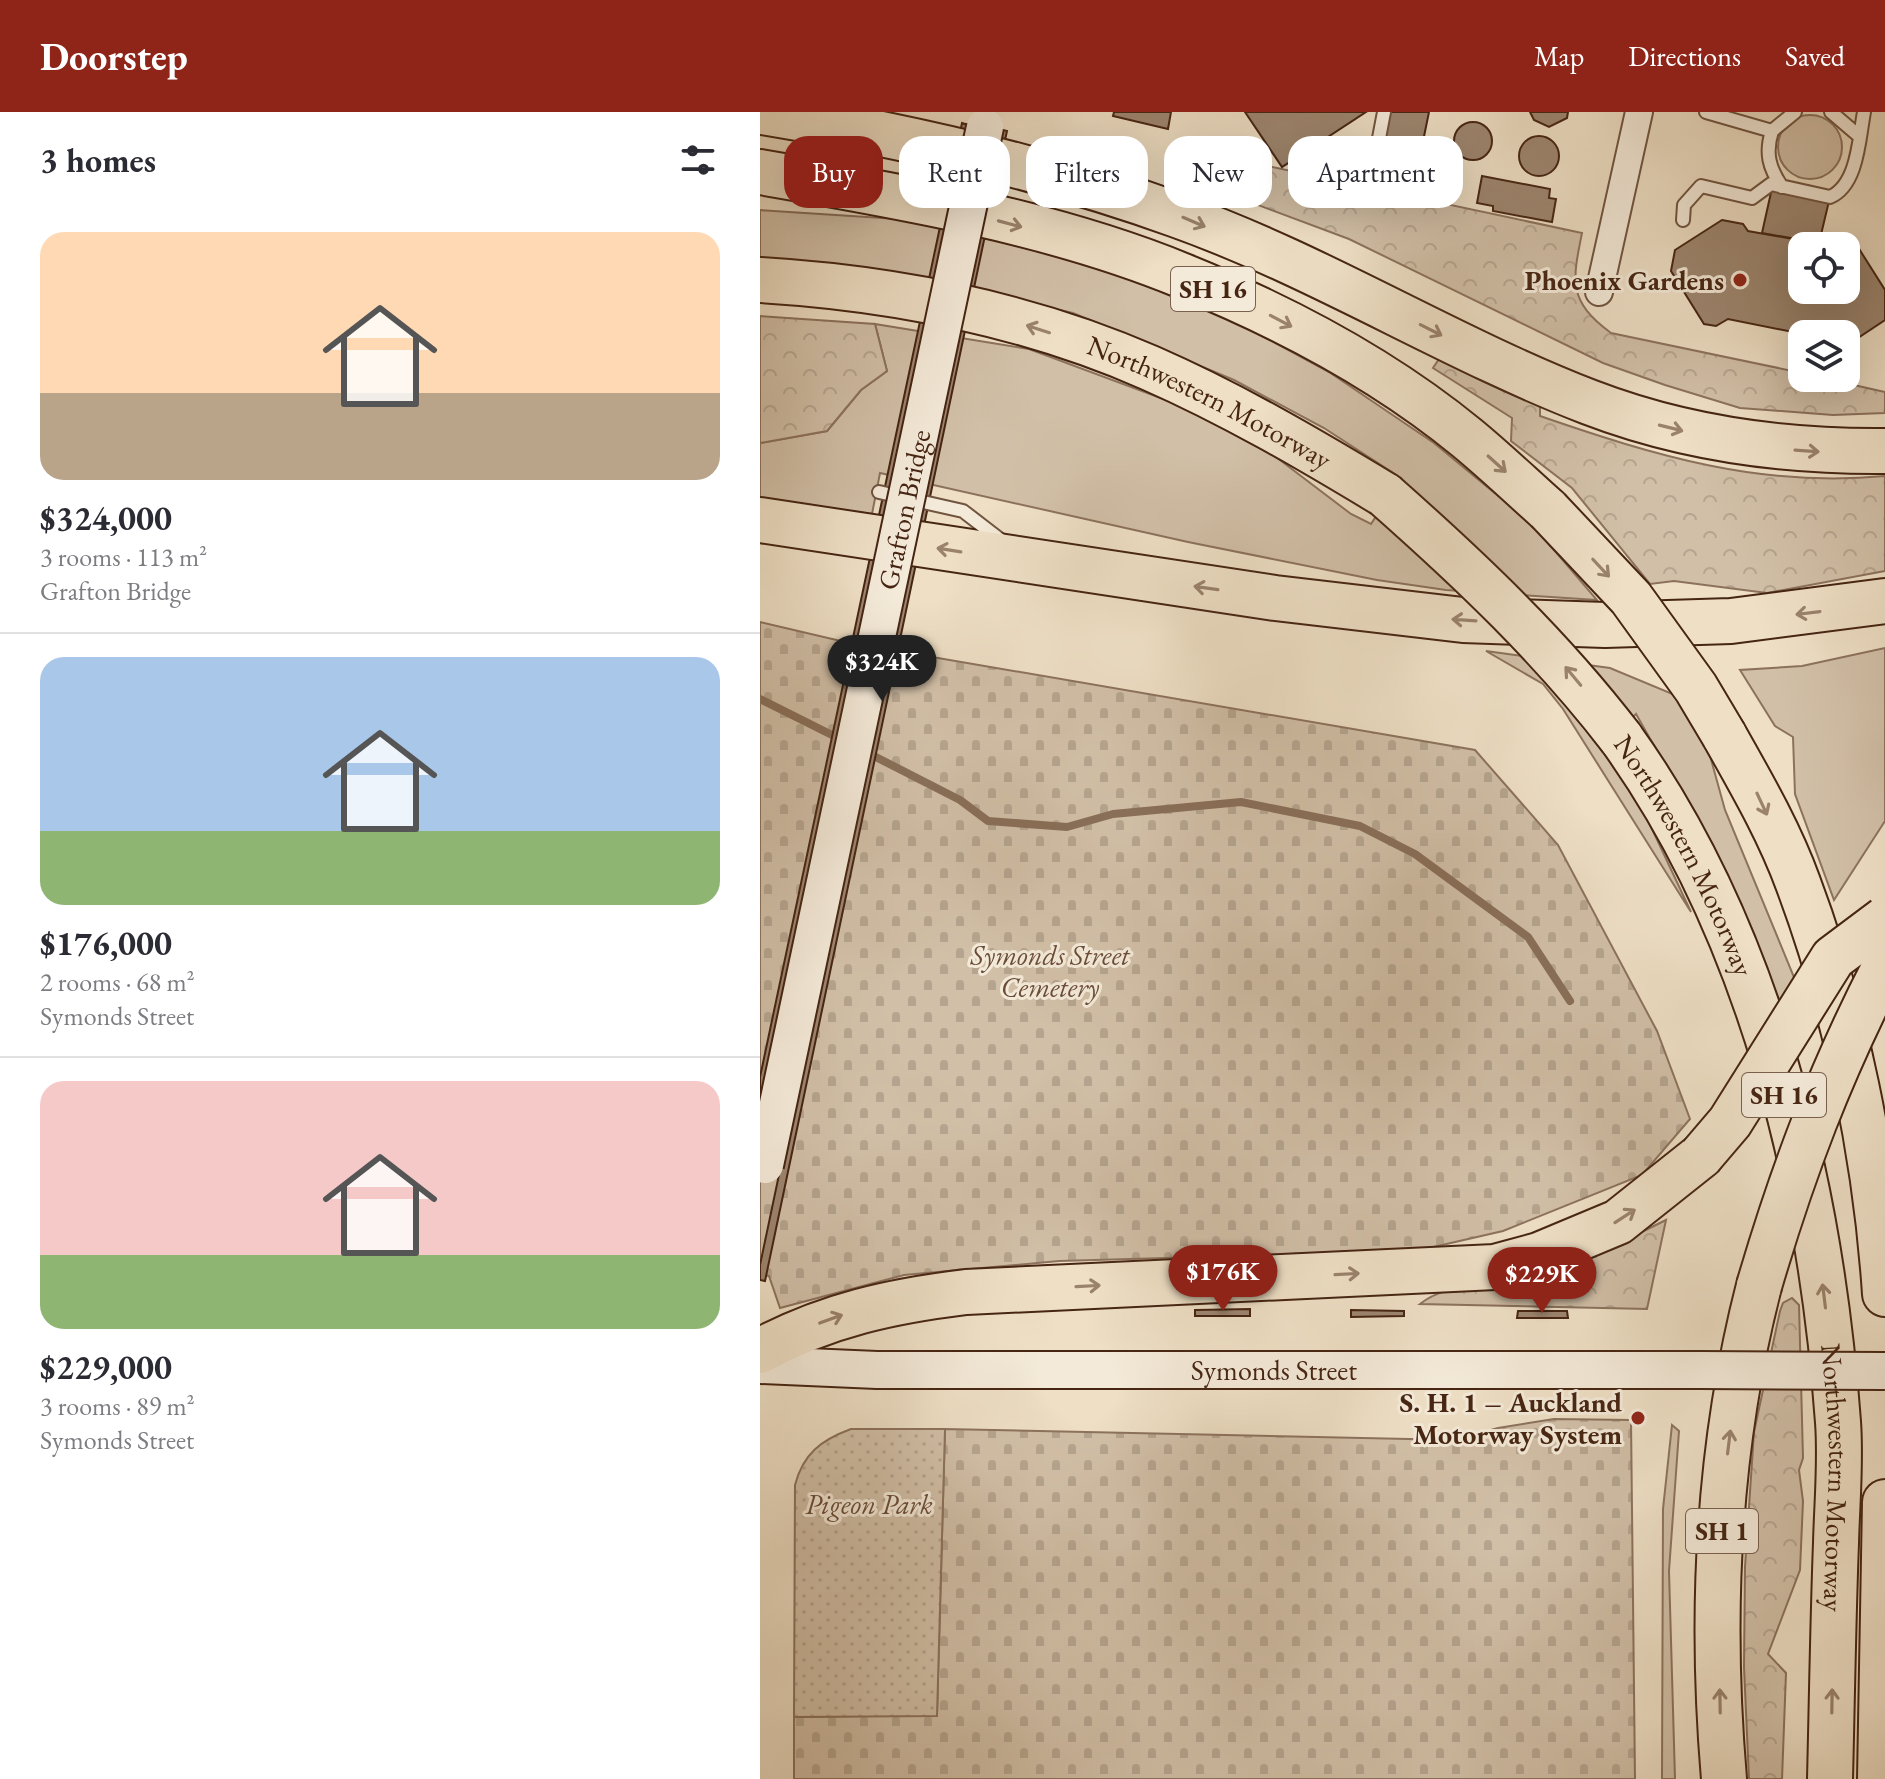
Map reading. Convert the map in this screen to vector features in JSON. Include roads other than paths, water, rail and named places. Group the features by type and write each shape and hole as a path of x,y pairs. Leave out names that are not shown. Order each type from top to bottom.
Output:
{"highway":[{"path":"762,112 940,148 1067,180 1178,215 1283,259 1590,403 1660,425 1770,448 1885,451"},
{"name":"SH 16","path":"760,172 784,176"},
{"path":"760,180 784,181"},
{"name":"SH 16","path":"883,195 955,209 1092,245 1182,275 1274,316 1370,371 1465,436 1548,510 1631,598 1696,688 1724,735 1754,789 1797,880 1819,944 1866,1129 1881,1227 1885,1294"},
{"name":"Northwestern Motorway","path":"760,280 908,296 990,314 1148,367 1310,450 1385,495 1473,573 1553,652 1652,781 1711,894 1764,1026 1793,1127 1811,1208 1839,1425 1830,1779"},
{"path":"760,520 1275,598 1463,620 1605,625 1731,621 1885,601"},
{"path":"760,1351 851,1312 907,1299 966,1292 1495,1267 1539,1255 1618,1222 1701,1156 1730,1122 1833,958 1885,919"},
{"name":"SH 1","path":"1724,1779 1718,1615 1723,1493 1732,1423 1759,1286 1791,1177 1824,1090 1885,966"},
{"name":"Northwestern Motorway","path":"1880,1779 1885,1502"}],"main road":[{"name":"Grafton Bridge","path":"760,1188 987,120"},
{"name":"Symonds Street","path":"760,1365 877,1370 1885,1371"}],"street":[{"path":"1599,292 1639,112"}],"lane":[{"path":"1379,136 1384,112"},
{"path":"1706,112 1772,131"},
{"path":"1782,187 1771,171 1768,157 1772,131 1795,112"},
{"path":"1831,112 1859,136"},
{"path":"1683,220 1684,205 1701,186 1752,198 1771,184 1830,197 1836,195 1846,184 1864,112"},
{"path":"879,492 963,511 1030,562"}],"waterway":[{"path":"760,699 840,739"},
{"path":"866,752 960,800 988,821 1067,827 1113,814 1241,802 1360,826 1415,854 1528,937 1570,1001"}],"place":[{"name":"Phoenix Gardens","path":"1740,280"},
{"name":"S. H. 1 – Auckland Motorway System","path":"1638,1418"}],"park label":[{"name":"Symonds Street Cemetery","path":"1050,971"},
{"name":"Pigeon Park","path":"869,1504"}]}
